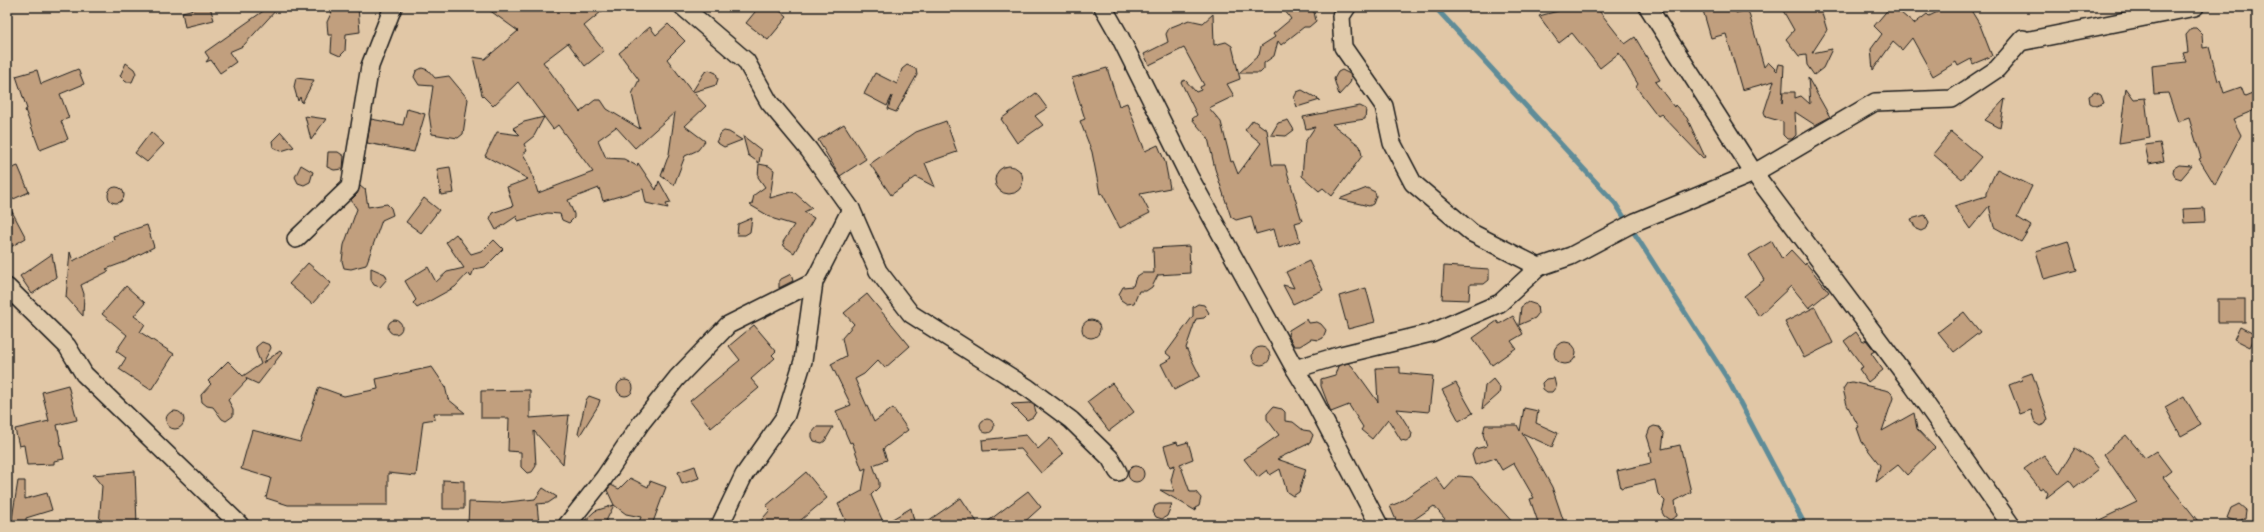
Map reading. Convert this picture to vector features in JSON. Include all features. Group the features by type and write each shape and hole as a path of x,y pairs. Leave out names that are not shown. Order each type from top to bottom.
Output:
{"street":[{"path":"296,239 350,187 370,66 393,7"},
{"path":"683,7 746,60 769,102 809,150 851,209 878,271 911,314 1028,388 1071,420 1110,458 1118,472"},
{"path":"1103,7 1120,37 1189,176 1295,370 1312,396 1379,525"},
{"path":"1347,7 1341,16 1343,47 1384,106 1392,143 1413,183 1472,233 1539,267"},
{"path":"1648,7 1754,173 1914,387 2011,525"},
{"path":"1295,370 1341,355 1431,334 1500,303 1539,267 1571,256 1635,222 1754,173 1875,102 1952,99 1997,69 2024,40 2195,7"},
{"path":"720,525 744,475 786,414 803,360 814,282 851,209"},
{"path":"567,525 604,478 650,411 677,378 728,325 814,282"},
{"path":"7,287 67,346 84,374 240,525"}],"building":[{"path":"203,7 210,7 214,20 185,27 182,12"},
{"path":"269,7 278,8 243,46 229,52 236,62 220,73 211,60 206,62 209,58 205,52"},
{"path":"334,7 358,7 360,32 346,34 345,51 340,56 331,52 332,35 328,35 327,22"},
{"path":"485,7 607,7 584,26 604,51 585,66 568,43 543,62 580,112 595,100 601,100 607,109 640,129 632,94 639,80 619,53 650,27 656,35 668,24 685,41 667,59 692,92 704,73 709,70 716,73 718,79 716,85 693,92 706,106 685,126 705,141 698,150 685,156 674,185 661,176 669,154 675,112 635,148 616,127 598,140 606,158 624,159 637,166 638,163 656,190 659,181 671,203 666,204 668,208 646,203 643,189 603,201 599,188 568,200 574,214 574,218 569,223 562,220 560,214 547,213 518,221 517,216 496,230 490,219 492,213 513,206 507,187 528,179 485,156 497,132 520,135 513,128 524,122 544,117 518,82 493,106 482,95 473,57 485,59 518,31","holes":["544,117 553,129 558,125 593,172 538,193 529,164 523,154 527,151 524,144 534,136"]},
{"path":"759,7 775,7 787,17 768,40 746,23"},
{"path":"1282,7 1307,7 1314,12 1316,21 1309,27 1304,27 1281,45 1278,41 1274,56 1264,63 1264,69 1260,73 1239,73 1259,55 1261,46 1275,37 1273,34 1291,19"},
{"path":"1557,7 1596,7 1625,44 1635,37 1660,80 1655,82 1674,107 1675,105 1687,118 1705,157 1703,158 1661,114 1658,116 1636,87 1638,84 1619,53 1600,68 1572,33 1559,43 1539,16 1558,11"},
{"path":"1702,7 1734,7 1736,13 1748,10 1764,67 1768,62 1777,71 1779,64 1784,65 1782,103 1783,92 1795,92 1795,98 1801,96 1810,104 1808,78 1830,117 1815,125 1795,112 1796,135 1792,139 1787,139 1783,135 1783,122 1766,117 1764,112 1774,81 1742,90 1726,34 1711,38"},
{"path":"1781,7 1820,7 1827,30 1812,53 1832,49 1823,68 1814,75 1807,65 1806,55 1799,56 1786,39 1794,30"},
{"path":"1890,7 1894,7 1914,24 1927,14 1929,16 1948,7 1969,7 1980,25 1992,56 1973,64 1971,59 1958,66 1956,62 1933,76 1912,38 1902,50 1893,42 1873,70 1871,49 1882,34 1874,26"},
{"path":"1213,14 1214,45 1226,42 1232,46 1240,79 1227,84 1234,96 1209,108 1221,122 1231,162 1233,161 1238,174 1261,143 1245,130 1253,120 1267,130 1272,165 1285,165 1302,221 1295,223 1300,241 1279,248 1274,229 1256,234 1251,216 1236,220 1231,217 1215,169 1208,138 1192,119 1197,115 1181,82 1185,80 1196,92 1201,90 1200,87 1204,85 1184,48 1149,65 1144,54 1168,42 1166,34 1169,28 1189,20 1203,23"},
{"path":"2192,28 2196,28 2202,34 2203,48 2209,47 2218,81 2220,80 2224,93 2241,87 2245,97 2257,92 2257,109 2233,119 2241,135 2215,185 2199,159 2201,158 2189,118 2178,122 2168,93 2154,94 2152,66 2186,62 2183,53 2188,52 2186,35"},
{"path":"126,63 134,69 136,73 132,82 126,82 120,76"},
{"path":"907,65 916,69 917,75 896,112 888,109 892,96 887,106 864,94 875,73 897,84 902,69"},
{"path":"422,68 428,70 435,78 449,76 468,99 463,134 458,138 432,134 429,114 433,86 419,85 414,77 416,71"},
{"path":"1107,68 1119,106 1127,103 1145,151 1158,145 1165,162 1170,188 1140,194 1150,213 1120,228 1102,193 1100,194 1092,152 1080,121 1085,119 1072,78"},
{"path":"78,69 84,84 60,94 69,118 61,121 68,139 40,150 25,110 27,109 16,76 37,70 41,84"},
{"path":"1342,70 1350,74 1351,79 1350,83 1339,95 1334,79 1338,72"},
{"path":"296,78 314,80 302,103 300,97 298,101 294,87"},
{"path":"2126,88 2134,99 2145,98 2150,138 2119,143"},
{"path":"1302,90 1320,100 1297,107 1294,98 1297,92"},
{"path":"2095,92 2101,95 2104,103 2096,106 2090,103 2089,96"},
{"path":"1036,93 1047,108 1035,116 1043,125 1017,143 1001,119"},
{"path":"2005,99 2000,128 1985,120"},
{"path":"1360,106 1366,109 1365,119 1332,124 1360,146 1362,156 1332,196 1323,188 1319,191 1302,176 1305,142 1315,127 1306,129 1303,117"},
{"path":"407,109 425,114 414,152 367,143 371,119 403,125"},
{"path":"305,116 326,119 311,140"},
{"path":"1288,120 1294,130 1286,136 1271,135 1278,123"},
{"path":"946,121 957,152 925,163 935,187 916,177 891,195 870,164 916,132"},
{"path":"844,124 866,159 840,176 818,140"},
{"path":"724,131 729,132 742,140 724,147 716,142 721,133"},
{"path":"151,132 164,144 147,162 135,153"},
{"path":"281,132 294,147 281,151 273,147 272,141"},
{"path":"1951,132 1981,157 1962,179 1933,154"},
{"path":"743,136 761,150 759,163 748,155"},
{"path":"2160,143 2164,161 2149,164 2145,145"},
{"path":"328,152 338,152 344,156 343,169 334,170 327,167"},
{"path":"759,164 769,166 774,170 770,198 791,192 795,193 812,208 804,212 814,218 794,253 784,246 783,242 794,225 774,219 750,205 752,204 754,195 765,187 758,177"},
{"path":"301,165 313,172 310,182 304,185 298,183 295,177"},
{"path":"2179,165 2192,166 2181,179 2175,177 2173,173 2174,168"},
{"path":"18,166 29,192 7,202 7,170"},
{"path":"1009,166 1019,170 1023,180 1019,190 1009,194 999,190 995,180 999,170"},
{"path":"450,167 454,193 441,195 437,169"},
{"path":"1997,169 2032,186 2017,217 2031,226 2021,242 1994,227 1989,206 1970,229 1954,206 1986,196"},
{"path":"360,186 365,190 365,188 368,207 387,204 391,208 393,215 382,220 366,265 351,269 344,268 342,261 344,245 357,209 351,200 357,194"},
{"path":"116,187 123,192 124,195 119,202 116,203 109,198 108,195 113,188"},
{"path":"1367,188 1375,192 1376,196 1373,204 1369,206 1339,199"},
{"path":"424,198 439,210 421,233 406,222"},
{"path":"7,202 26,238 7,249"},
{"path":"2204,208 2205,222 2184,223 2183,209"},
{"path":"1925,215 1929,222 1927,228 1921,231 1916,229 1911,219"},
{"path":"752,218 750,232 745,235 737,235 738,224"},
{"path":"147,225 154,247 125,262 106,269 109,271 81,285 84,294 83,316 66,297 70,252 73,261 114,240 113,236"},
{"path":"456,234 471,254 484,250 494,240 503,249 485,267 474,269 471,277 468,273 455,287 417,308 413,303 416,300 405,281 428,267 436,282 447,272 464,268 446,242"},
{"path":"1772,241 1782,259 1791,250 1805,265 1806,263 1829,292 1809,308 1791,286 1759,316 1744,296 1764,280 1749,255"},
{"path":"2068,241 2077,270 2044,279 2036,251"},
{"path":"1189,246 1190,273 1158,275 1152,287 1146,291 1139,291 1134,303 1127,304 1121,300 1119,294 1123,287 1133,286 1136,277 1142,273 1154,273 1153,248"},
{"path":"52,254 56,277 32,294 20,276"},
{"path":"1309,261 1323,290 1293,304 1283,285 1294,288 1286,272"},
{"path":"308,263 331,283 312,304 289,284"},
{"path":"1444,266 1489,269 1489,280 1484,284 1470,284 1469,300 1442,299"},
{"path":"371,268 385,274 387,279 380,287 374,285 371,280"},
{"path":"791,274 793,281 779,288 779,280"},
{"path":"126,286 145,303 134,316 145,324 140,332 174,354 151,390 119,369 126,358 116,351 127,335 102,314"},
{"path":"1366,288 1375,322 1348,329 1339,296"},
{"path":"867,294 910,346 885,368 878,360 864,374 855,379 874,422 893,408 908,430 883,449 887,460 873,465 879,482 879,487 871,495 884,524 911,508 915,525 848,525 838,504 862,491 866,468 862,470 852,442 850,443 836,411 851,405 831,364 846,356 842,338 854,324 844,313"},
{"path":"2218,299 2245,299 2245,322 2218,322"},
{"path":"1528,302 1537,305 1538,314 1535,318 1519,325 1521,307"},
{"path":"1198,304 1204,305 1209,313 1204,318 1196,319 1186,348 1200,376 1174,390 1161,364 1172,358 1166,353 1193,316 1193,307"},
{"path":"1815,307 1833,343 1804,358 1785,322"},
{"path":"1964,312 1980,332 1954,352 1938,332"},
{"path":"1513,316 1523,334 1511,341 1516,348 1492,365 1473,338 1497,321 1499,324"},
{"path":"1307,319 1309,323 1317,322 1321,324 1326,330 1323,338 1319,340 1311,339 1300,346 1294,346 1288,335 1289,330"},
{"path":"392,320 398,320 402,324 402,330 398,334 392,334 388,330 388,324"},
{"path":"1091,320 1098,322 1100,329 1098,336 1091,338 1084,336 1082,329 1084,322"},
{"path":"754,325 776,351 772,355 775,358 751,379 759,388 711,428 690,401 740,360 729,346"},
{"path":"2240,327 2256,335 2250,347 2234,339"},
{"path":"1856,332 1863,342 1866,340 1875,351 1871,353 1883,370 1868,382 1859,369 1863,367 1844,341"},
{"path":"262,342 270,345 271,348 263,363 280,351 282,353 258,384 245,378 247,380 228,400 233,409 233,416 226,421 222,419 213,407 207,406 202,402 201,395 211,384 208,381 228,361 243,376 261,364 256,347"},
{"path":"1565,342 1573,345 1576,353 1573,361 1565,364 1557,361 1554,353 1557,345"},
{"path":"1261,347 1267,350 1270,356 1267,362 1261,365 1255,362 1252,356 1255,350"},
{"path":"1348,363 1352,366 1378,402 1376,368 1400,367 1400,373 1433,376 1429,412 1397,409 1412,433 1411,438 1406,441 1401,440 1388,419 1372,439 1361,430 1363,427 1349,405 1331,412 1321,386 1321,379 1335,375 1338,366"},
{"path":"432,367 445,386 448,399 465,413 434,413 435,419 423,421 416,476 388,473 388,505 288,505 266,498 271,478 241,469 252,430 300,442 319,387 344,396 378,389 376,379"},
{"path":"2032,373 2048,419 2045,424 2040,426 2035,423 2031,410 2020,414 2009,385 2022,380 2021,377"},
{"path":"1554,378 1556,387 1552,392 1547,392 1543,389 1542,383 1546,379"},
{"path":"1493,379 1500,388 1499,394 1482,409 1485,386"},
{"path":"625,380 631,382 633,388 631,394 625,396 619,394 617,388 619,382"},
{"path":"1852,382 1889,391 1892,394 1893,398 1882,431 1914,413 1917,429 1935,448 1907,475 1898,465 1876,482 1880,465 1862,442 1857,428 1859,427 1847,405 1843,389 1847,383"},
{"path":"1112,383 1134,412 1109,431 1087,402"},
{"path":"1456,383 1473,413 1459,421 1442,390"},
{"path":"68,385 77,420 57,425 64,459 54,461 54,464 27,465 24,445 19,446 15,429 49,421 42,392"},
{"path":"530,390 530,418 569,415 563,464 534,431 536,466 532,472 527,473 521,467 521,452 508,451 509,418 481,418 481,391"},
{"path":"589,396 600,400 598,406 580,435 578,434 586,400"},
{"path":"2184,396 2201,425 2181,436 2165,407"},
{"path":"1030,403 1034,405 1036,412 1033,417 1027,420 1011,404"},
{"path":"1273,407 1282,409 1285,412 1285,421 1293,422 1303,430 1310,431 1313,435 1310,443 1277,459 1306,469 1299,492 1293,496 1287,492 1280,469 1270,475 1267,470 1258,477 1244,459 1279,435 1267,419 1267,414"},
{"path":"1524,408 1538,411 1536,423 1558,433 1552,447 1522,433 1552,487 1565,525 1539,525 1530,499 1534,498 1514,463 1502,470 1495,458 1475,465 1472,455 1475,449 1487,446 1483,434 1485,425 1517,425 1520,431"},
{"path":"175,411 181,414 184,420 181,426 175,429 169,426 166,420 169,414"},
{"path":"984,419 990,419 994,423 994,429 990,433 984,433 980,429 980,423"},
{"path":"1654,426 1659,427 1664,434 1662,449 1680,445 1691,492 1675,501 1677,516 1670,520 1664,516 1662,512 1665,501 1658,494 1655,480 1621,488 1617,471 1651,463 1649,452 1652,452 1647,436 1650,428"},
{"path":"817,427 833,427 825,441 822,443 814,441 812,437 812,433"},
{"path":"1026,435 1038,449 1050,438 1063,454 1041,473 1021,449 983,451 982,440"},
{"path":"2126,435 2145,458 2156,451 2171,471 2163,477 2201,525 2089,525 2137,502 2104,454"},
{"path":"1177,442 1178,445 1188,442 1193,459 1180,464 1190,492 1196,492 1201,498 1199,506 1195,508 1196,511 1160,490 1174,491 1171,480 1175,465 1170,467 1164,446"},
{"path":"2075,448 2090,458 2099,469 2075,488 2069,480 2046,498 2048,493 2043,487 2040,489 2024,469 2044,455 2059,474"},
{"path":"695,466 699,478 682,484 678,472"},
{"path":"1133,466 1139,466 1144,471 1142,480 1139,482 1133,482 1128,477 1128,471"},
{"path":"135,471 137,525 99,525 102,486 93,475"},
{"path":"806,472 827,498 795,525 757,525 770,510 766,506"},
{"path":"1458,476 1472,477 1515,525 1450,525 1434,506 1406,525 1398,525 1390,506 1398,503 1436,477 1445,490"},
{"path":"630,478 648,487 650,481 666,487 652,525 638,525 641,517 626,514 614,505 607,490 611,485 619,489"},
{"path":"443,480 464,481 464,509 443,509"},
{"path":"18,481 25,481 25,499 47,493 52,510 26,518 26,525 11,525"},
{"path":"543,488 557,497 548,503 537,504 539,525 468,525 469,502 498,503 535,499"},
{"path":"1028,491 1041,507 1021,525 983,525"},
{"path":"961,498 979,525 922,525"},
{"path":"1159,504 1172,504 1167,516 1162,519 1156,517 1153,512 1155,506"},
{"path":"2239,504 2246,510 2245,518 2237,522 2227,518 2231,508"},
{"path":"614,505 604,525 580,525 595,511"}],"waterway":[{"path":"1435,7 1615,203 1727,378 1805,525"}]}
